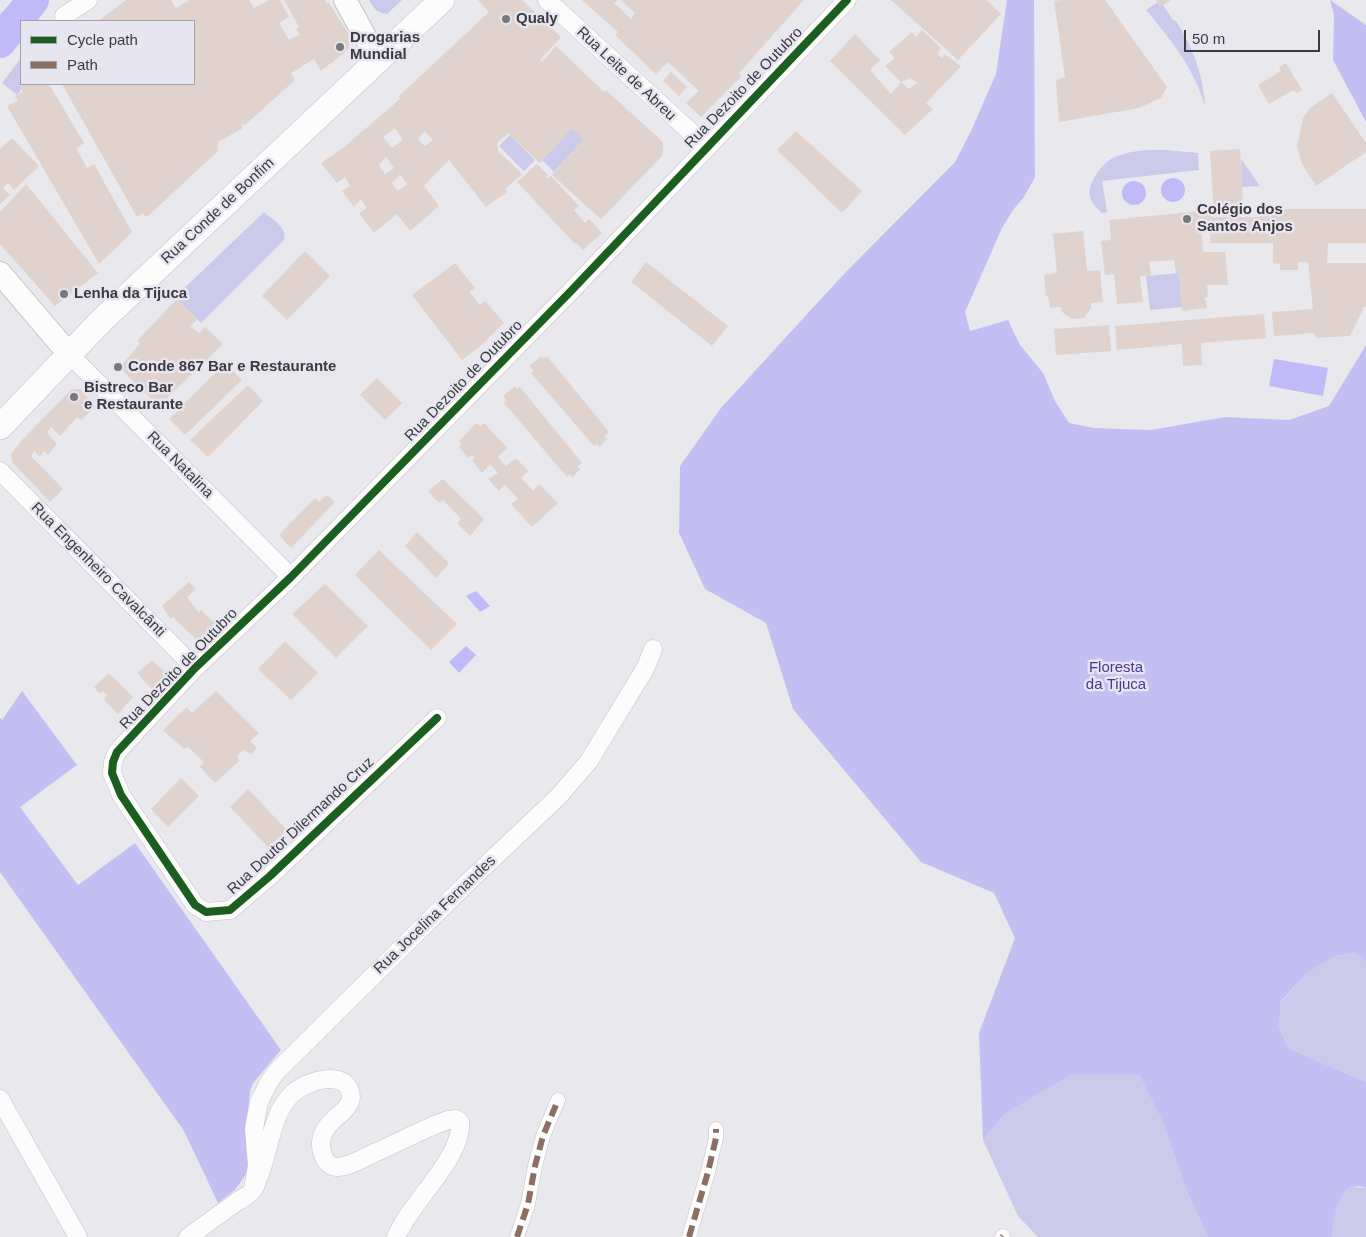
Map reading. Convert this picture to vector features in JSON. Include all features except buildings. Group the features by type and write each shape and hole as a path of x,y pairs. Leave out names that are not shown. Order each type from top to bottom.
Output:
{"main road":[{"name":"Rua Conde de Bonfim","path":"0,427 101,321 442,0"}],"street":[{"path":"64,16 88,0"},
{"path":"345,0 378,60"},
{"name":"Rua Leite de Abreu","path":"547,0 706,147"},
{"name":"Rua Dezoito de Outubro","path":"115,783 112,773 113,762 117,752 195,668 290,577 571,291 847,0"},
{"path":"0,273 69,354"},
{"name":"Rua Natalina","path":"69,354 290,577"},
{"name":"Rua Engenheiro Cavalcânti","path":"0,471 195,668"},
{"name":"Rua Jocelina Fernandes","path":"253,1190 257,1165 254,1129 259,1102 273,1076 356,991 564,791 589,761 646,667 653,649"},
{"name":"Rua Doutor Dilermando Cruz","path":"115,783 121,795 195,905 206,912 230,910 270,876 437,718"},
{"path":"188,1237 253,1190 264,1165 273,1131 283,1105 294,1092 307,1084 328,1079 344,1083 350,1091 351,1101 330,1123 322,1135 322,1154 328,1164 336,1167 360,1160 439,1123 456,1119 460,1122 461,1130 453,1154 410,1212 396,1237"},
{"path":"0,1099 78,1237"},
{"path":"517,1237 528,1204 543,1136 558,1100"},
{"path":"690,1237 708,1172 716,1138 716,1129"}],"shaded area":[{"path":"14,0 22,0 0,24 0,14"},
{"path":"369,0 402,0 387,14 374,8"},
{"path":"1158,2 1160,7 1163,5 1173,20 1176,21 1192,51 1202,83 1205,106 1195,79 1181,55 1146,10"},
{"path":"20,59 20,85 22,85 20,86 22,89 17,95 2,83"},
{"path":"572,128 584,139 554,172 542,160"},
{"path":"510,135 535,160 524,171 499,146"},
{"path":"1165,150 1198,153 1199,170 1102,181 1107,212 1102,213 1093,204 1089,192 1093,180 1110,159 1133,152"},
{"path":"1241,159 1260,186 1242,187"},
{"path":"1173,178 1182,181 1185,190 1182,199 1173,202 1164,199 1161,190 1164,181"},
{"path":"1134,181 1143,184 1146,193 1143,202 1134,205 1125,202 1122,193 1125,184"},
{"path":"264,212 282,228 285,236 284,240 201,323 175,297"},
{"path":"1179,273 1182,307 1150,310 1146,276"},
{"path":"1274,359 1328,368 1323,396 1269,386"},
{"path":"476,591 490,606 480,612 466,596"},
{"path":"466,646 476,655 459,673 449,662"},
{"path":"1357,953 1366,962 1366,1082 1288,1048 1279,1026 1281,1002 1306,974 1335,956"},
{"path":"1071,1075 1139,1075 1163,1123 1188,1194 1208,1237 1038,1237 1018,1216 983,1140 1005,1114"},
{"path":"1352,1187 1366,1188 1366,1237 1332,1237 1336,1209 1342,1196"}],"green space":[{"name":"Floresta da Tijuca","path":"1007,0 1034,0 1035,177 1024,197 1002,228 965,312 970,331 1008,320 1020,345 1043,373 1055,401 1069,423 1094,428 1151,430 1225,417 1289,420 1329,406 1366,345 1366,962 1356,953 1335,956 1306,974 1281,1001 1279,1026 1288,1048 1366,1082 1366,1188 1357,1186 1349,1188 1343,1194 1336,1210 1332,1237 1208,1237 1188,1194 1163,1123 1139,1075 1071,1075 1005,1114 983,1140 979,1033 1015,938 994,893 921,862 793,709 766,623 705,589 679,533 680,466 721,408 842,276 955,162 996,74"},
{"path":"1330,0 1366,25 1366,122 1333,60 1334,15"},
{"path":"22,691 77,765 20,807 78,885 135,843 281,1050 253,1083 250,1091 246,1130 248,1171 235,1190 218,1203 184,1131 0,872 0,718 2,720"}],"waterway":[{"path":"0,42 33,0"}],"marked path":[{"path":"517,1237 528,1204 543,1136 558,1100"},
{"path":"689,1237 708,1172 716,1138 716,1129"}],"cycle path":[{"path":"437,718 270,876 230,910 206,912 195,905 121,795 112,773 113,762 117,752 195,668 291,577 571,291 847,0"}],"place":[{"name":"Qualy","path":"506,19"},
{"name":"Drogarias Mundial","path":"340,47"},
{"name":"Colégio dos Santos Anjos","path":"1187,219"},
{"name":"Lenha da Tijuca","path":"64,294"},
{"name":"Conde 867 Bar e Restaurante","path":"118,367"},
{"name":"Bistreco Bar e Restaurante","path":"74,397"}]}
